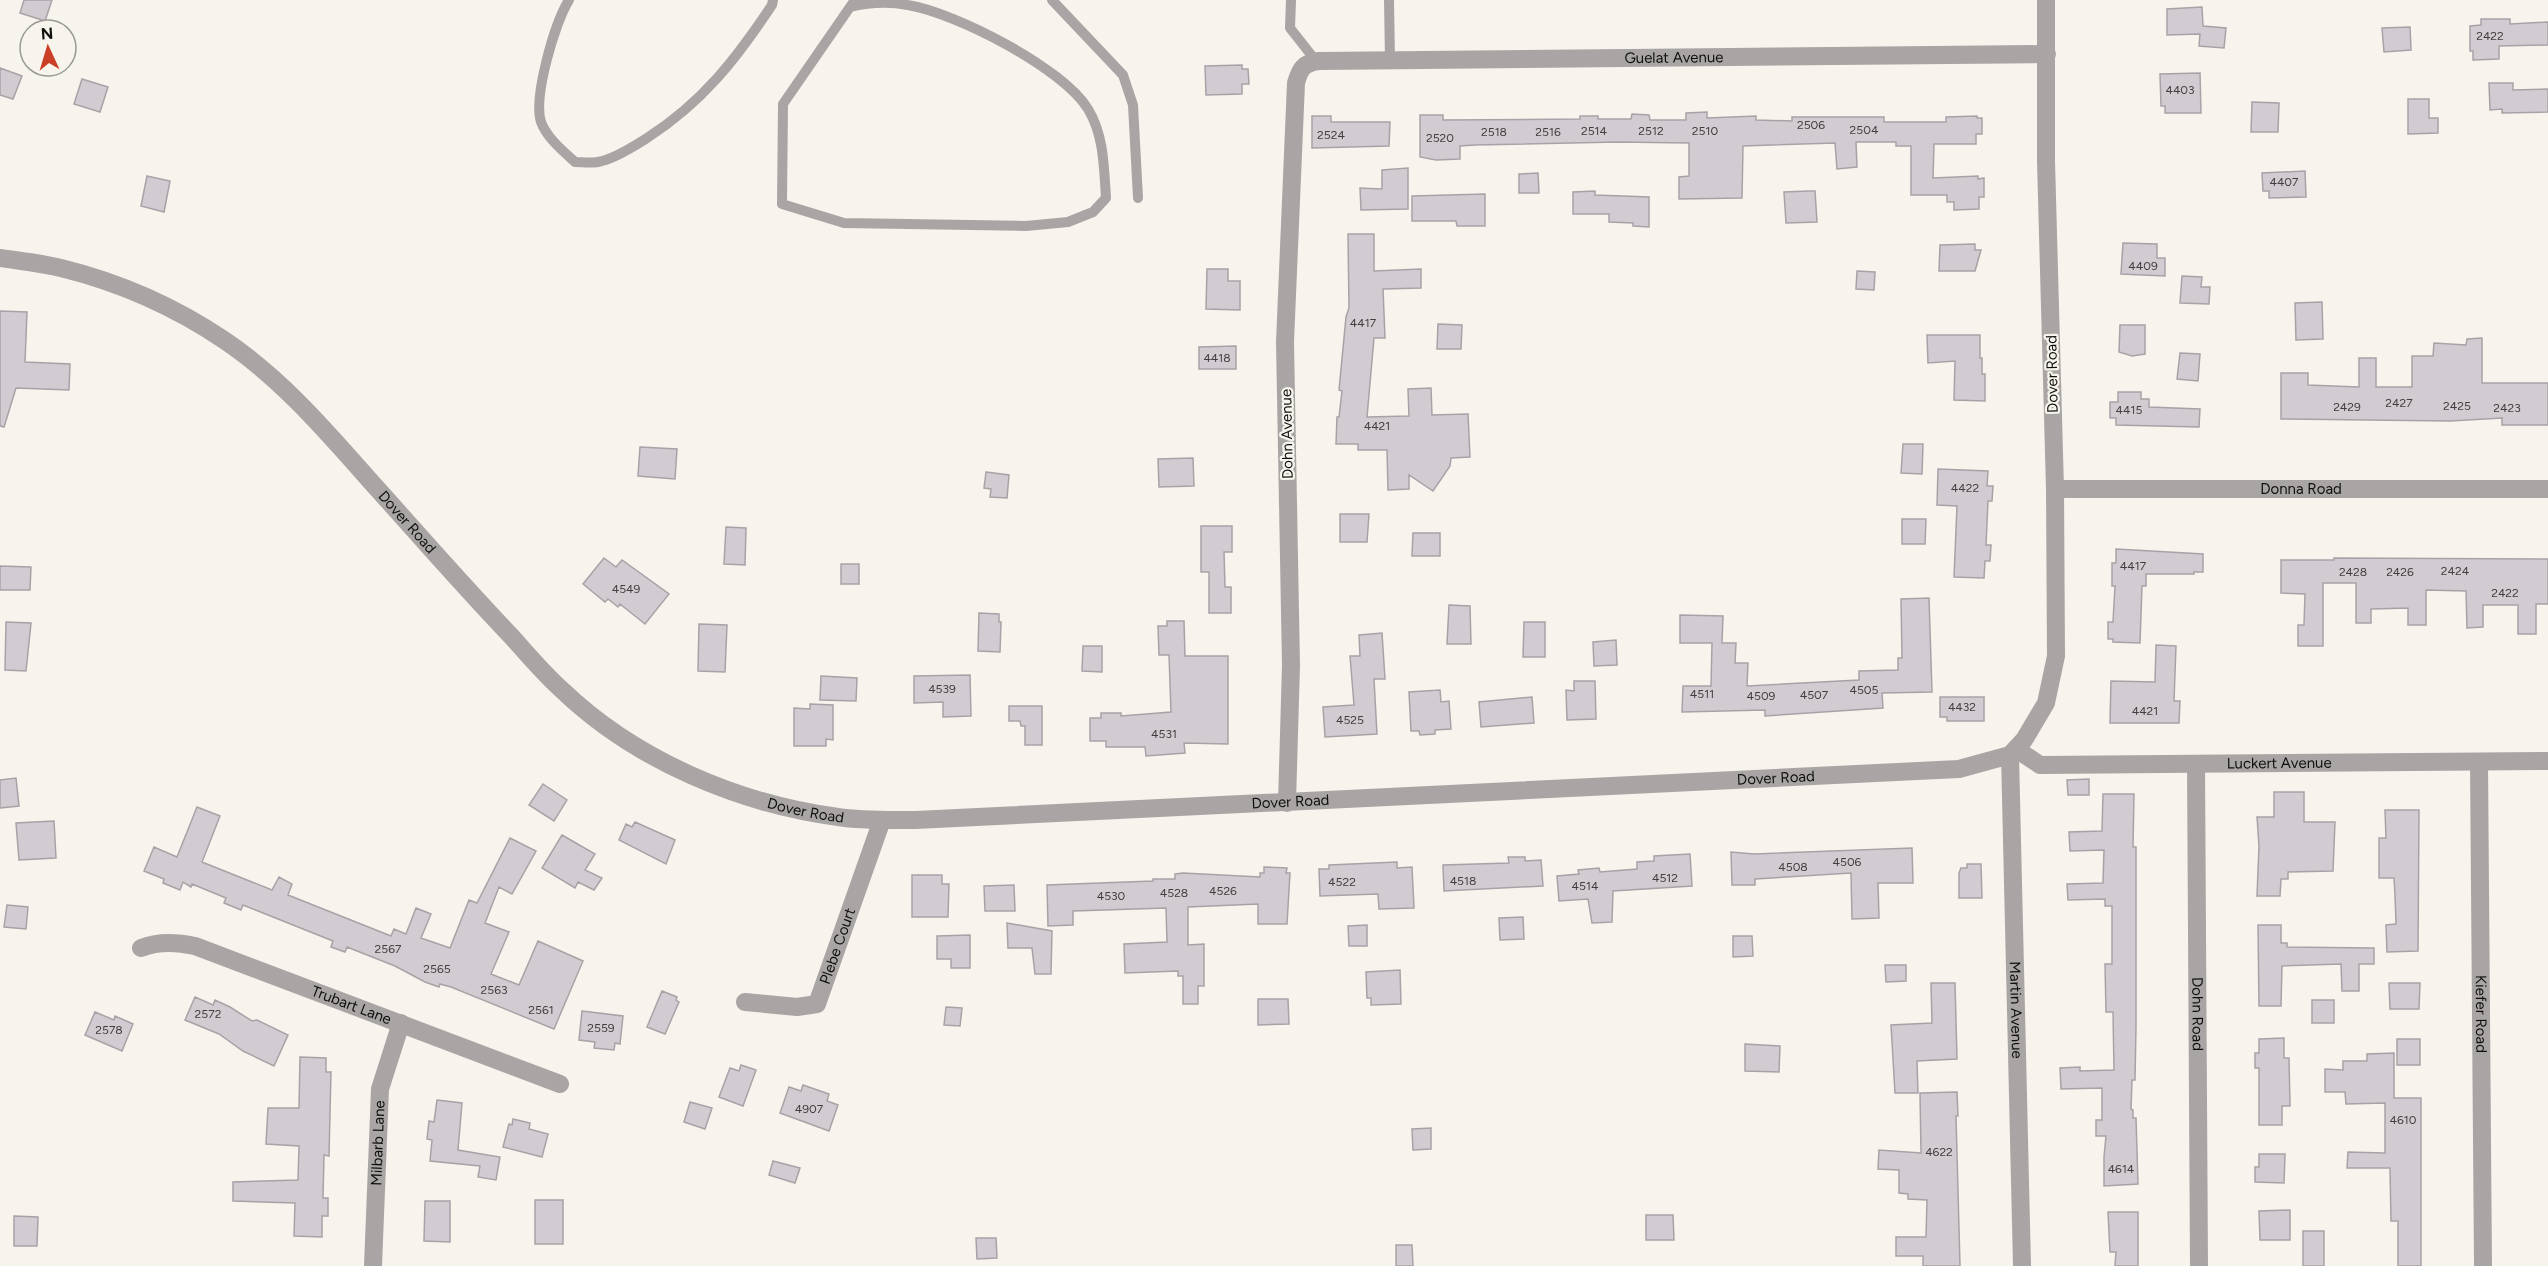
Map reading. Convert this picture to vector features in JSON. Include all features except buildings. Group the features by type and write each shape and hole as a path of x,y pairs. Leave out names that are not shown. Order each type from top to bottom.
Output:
{"street":[{"name":"Dover Road","path":"0,258 60,267 123,287 169,308 224,340 272,377 307,410 485,609 562,691 604,725 655,756 707,782 769,804 838,817 882,820 1287,803 1959,769 2013,752 2024,740 2046,703 2056,656 2055,489 2046,161 2046,0"},
{"name":"Guelat Avenue","path":"1309,64 1390,60 2047,54"},
{"name":"Dohn Avenue","path":"1287,803 1291,665 1285,342 1296,83 1309,64"},
{"name":"Donna Road","path":"2055,489 2548,489"},
{"name":"Luckert Avenue","path":"2013,752 2040,765 2548,761"},
{"name":"Martin Avenue","path":"2013,752 2022,1266"},
{"name":"Kiefer Road","path":"2479,762 2483,1266"},
{"name":"Dohn Road","path":"2196,764 2199,1266"},
{"name":"Plebe Court","path":"745,1002 797,1007 817,1004 882,820"},
{"name":"Trubart Lane","path":"141,948 151,944 180,943 195,946 560,1084"},
{"name":"Milbarb Lane","path":"373,1266 380,1089 401,1023"}],"lane":[{"path":"569,0 538,92 541,123 556,145 575,162 601,162 630,149 681,115 705,93 741,51 772,5 773,0"},
{"path":"1052,0 1124,75 1133,105 1138,198"},
{"path":"1291,0 1290,28 1309,64"},
{"path":"1389,0 1390,60"},
{"path":"875,1 910,5 945,16 989,36 1056,76 1088,108 1102,153 1106,198 1093,212 1068,222 1026,226 844,223 782,204 783,104 853,4 875,1"}]}
